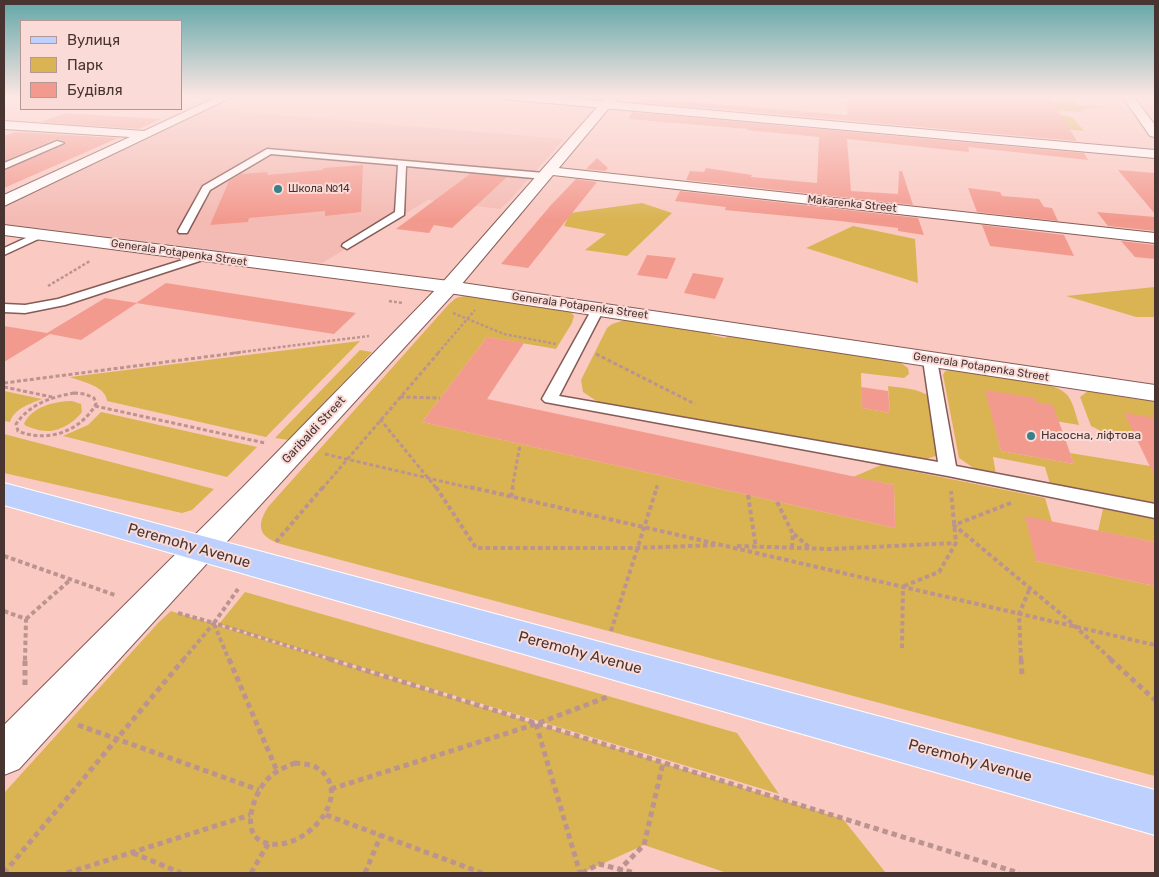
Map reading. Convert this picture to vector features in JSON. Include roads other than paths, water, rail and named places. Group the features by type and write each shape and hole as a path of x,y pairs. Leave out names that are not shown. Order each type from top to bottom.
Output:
{"main road":[{"name":"Peremohy Avenue","path":"4,494 1155,812"}],"street":[{"path":"4,201 140,137"},
{"name":"Garibaldi Street","path":"4,754 449,287 579,137"},
{"path":"979,137 1155,154"},
{"name":"Makarenka Street","path":"547,174 1155,238"},
{"name":"Generala Potapenka Street","path":"4,230 449,287 1155,393"}],"lane":[{"path":"4,166 60,142"},
{"path":"183,230 206,188 270,151 547,174"},
{"path":"347,246 400,213 402,163"},
{"path":"4,252 41,234"},
{"path":"9,309 37,308 61,302 205,256"},
{"path":"598,309 550,399 948,470 1155,511"},
{"path":"930,360 948,470"}],"place":[{"name":"Школа №14","path":"278,189"},
{"name":"Насосна, ліфтова","path":"1031,436"}]}
